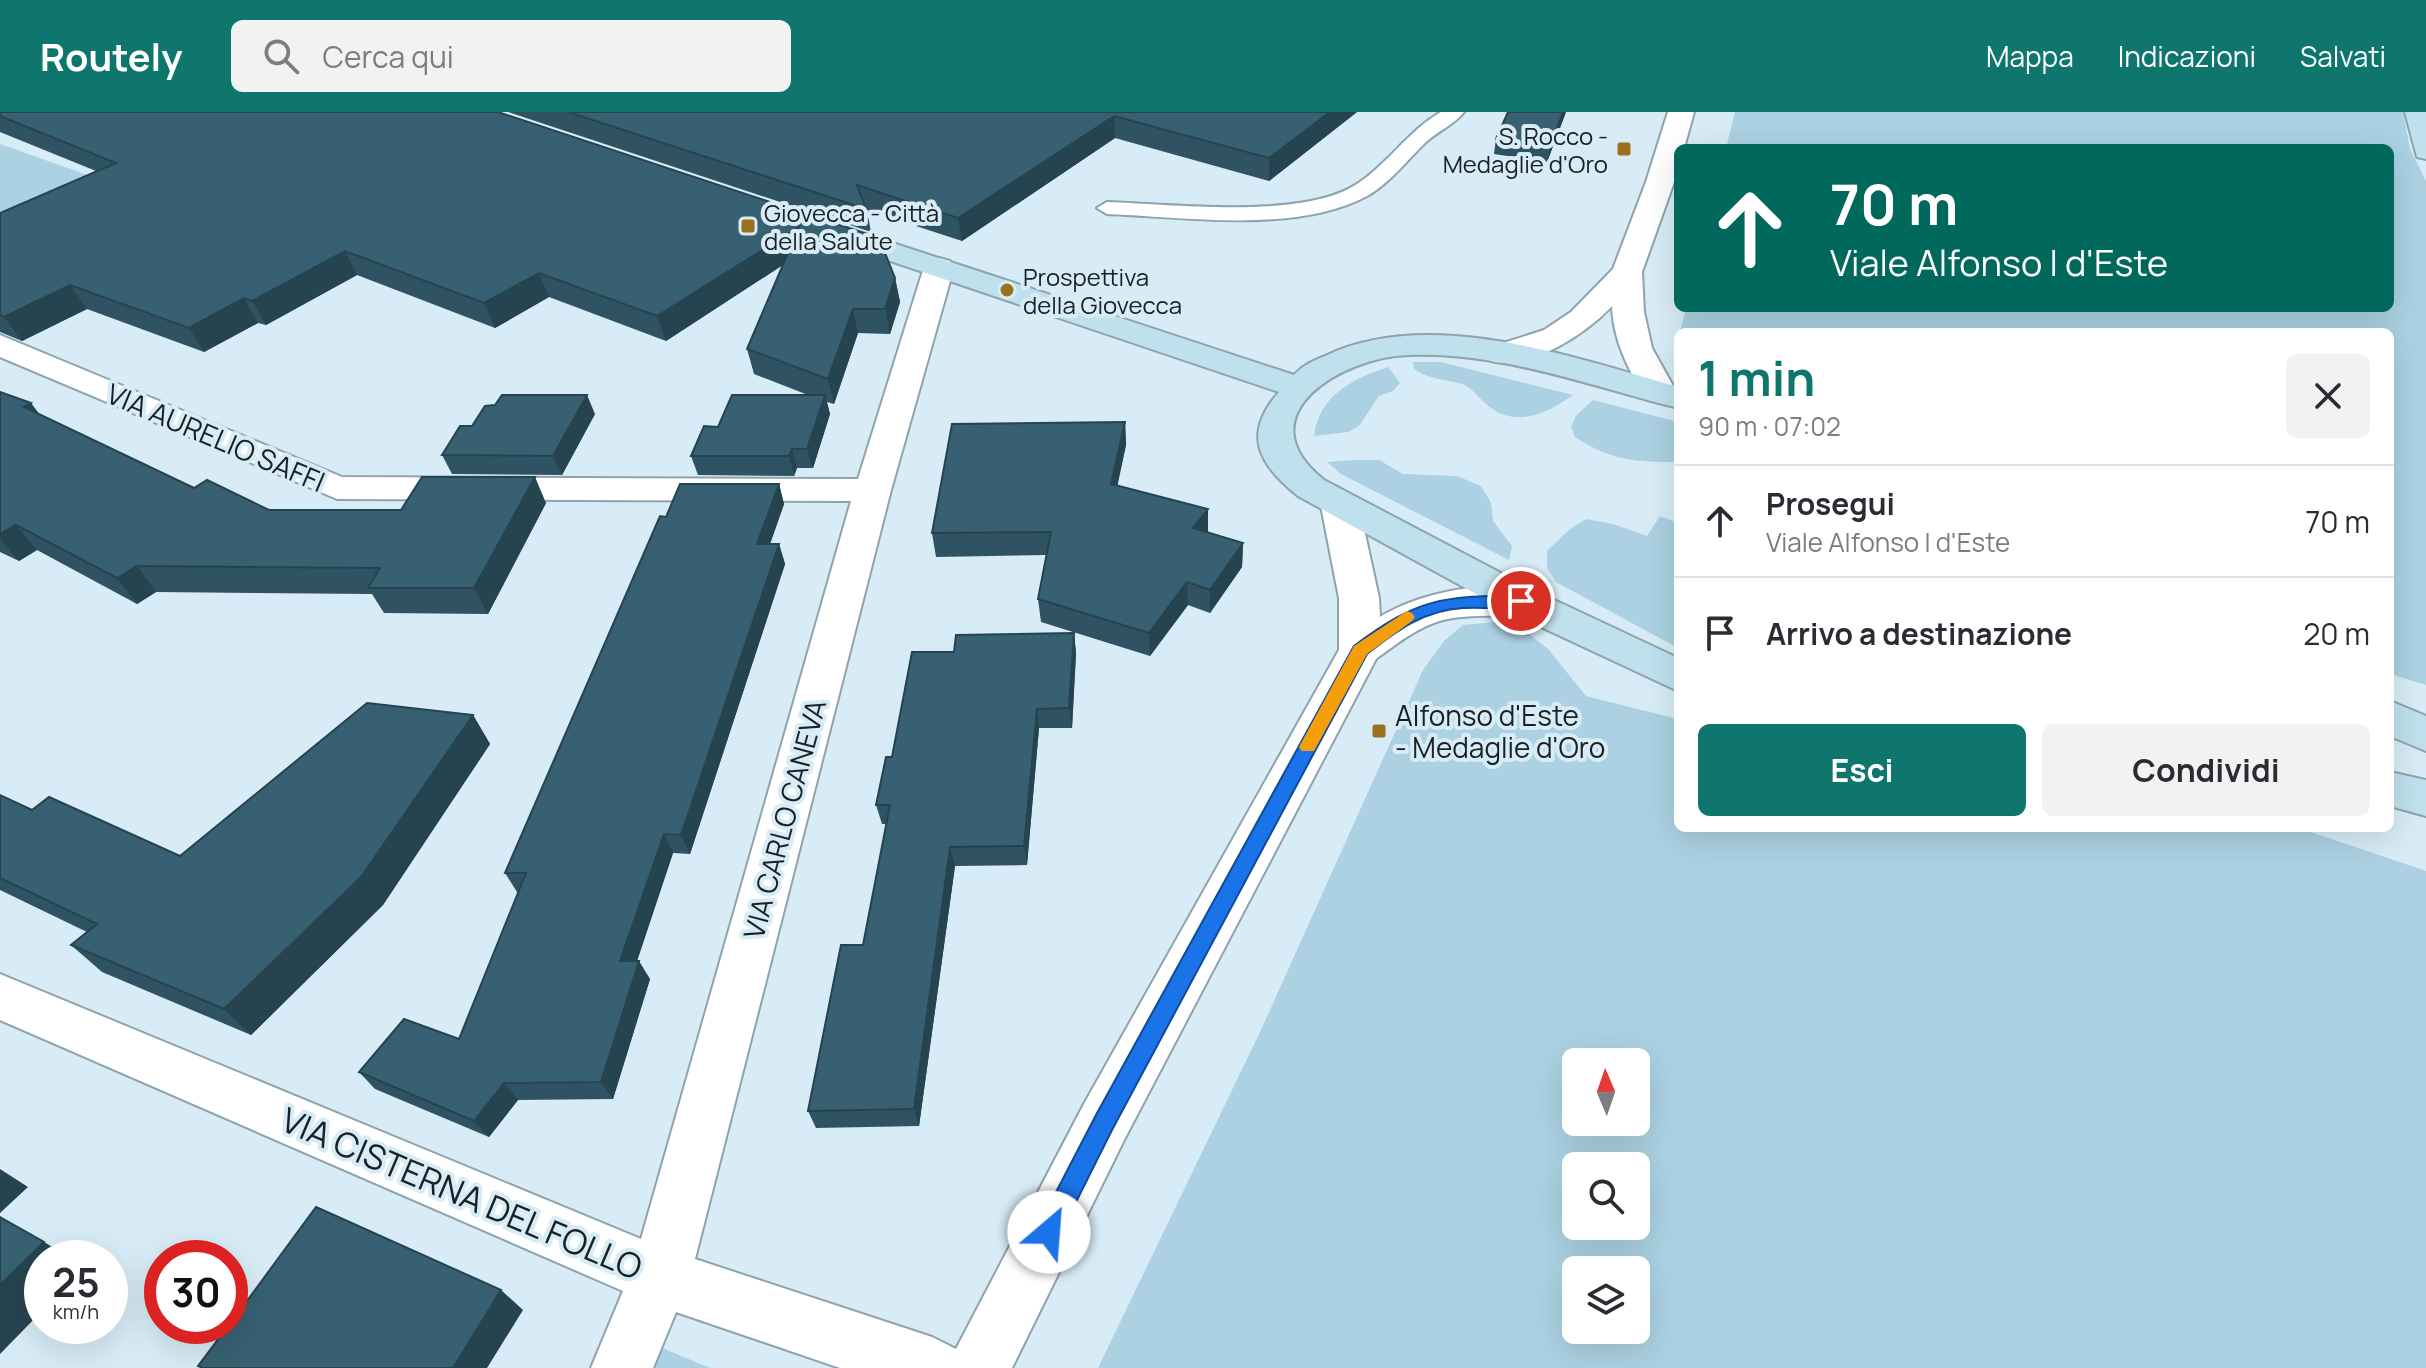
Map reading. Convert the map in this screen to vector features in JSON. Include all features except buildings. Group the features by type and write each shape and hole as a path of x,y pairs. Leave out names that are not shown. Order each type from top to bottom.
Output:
{"street":[{"path":"1669,396 1636,348 1628,312 1627,272 1660,182 1681,112"},
{"path":"2418,112 2426,151"},
{"path":"806,223 1298,387"},
{"name":"VIA CARLO CANEVA","path":"622,1368 660,1277 873,490 939,267"},
{"path":"1503,354 1555,337 1582,319 1627,272"},
{"name":"VIA AURELIO SAFFI","path":"0,345 337,488 873,490"},
{"path":"1669,396 1503,354 1435,345 1392,345 1351,353 1312,373 1286,401 1274,430 1280,457 1294,475 1340,506 1521,601 1674,674"},
{"path":"1340,506 1359,598 1360,650"},
{"path":"979,1368 1104,1122 1360,650 1393,625 1426,609 1458,603 1521,601"},
{"path":"2394,719 2426,735"},
{"path":"2394,790 2426,798"},
{"name":"VIA CISTERNA DEL FOLLO","path":"0,996 660,1277 932,1368"}],"lane":[{"path":"1107,208 1265,211 1326,205 1364,189 1455,112"}],"shaded area":[{"path":"1735,112 2403,112 2410,149 2426,181 2426,685 2394,675 2394,328 1681,328 1685,312 2394,312 2394,144 1727,144"},
{"path":"0,144 107,182 0,227"},
{"path":"1413,362 1441,362 1573,395 1544,412 1512,417 1491,408 1462,384 1420,373 1414,369"},
{"path":"1388,367 1400,383 1393,391 1379,396 1359,426 1348,432 1314,436 1317,422 1330,399 1351,383"},
{"path":"1593,400 1674,421 1674,462 1624,458 1588,445 1575,437 1571,427 1576,416"},
{"path":"1379,460 1403,474 1457,476 1481,486 1491,503 1493,521 1512,546 1509,560 1341,474 1327,462"},
{"path":"1660,516 1674,521 1674,646 1556,582 1547,568 1547,551 1570,529 1586,519 1613,524 1647,536"},
{"path":"1496,622 1524,630 1548,649 1586,696 1674,718 1674,832 2311,832 2426,871 2426,1368 1098,1368 1261,1030 1423,670 1444,641 1463,625"},
{"path":"660,1347 710,1368 651,1368"}],"slow traffic":[{"path":"1308,747 1360,650 1407,617"}],"place":[{"name":"S. Rocco - Medaglie d'Oro","path":"1624,149"},
{"name":"Giovecca - Città della Salute","path":"748,226"},
{"name":"Prospettiva della Giovecca","path":"1007,290"},
{"name":"Alfonso d'Este - Medaglie d'Oro","path":"1379,731"}],"route":[{"path":"1049,1232 1104,1122 1360,650 1393,625 1426,609 1458,603 1521,601"}]}
